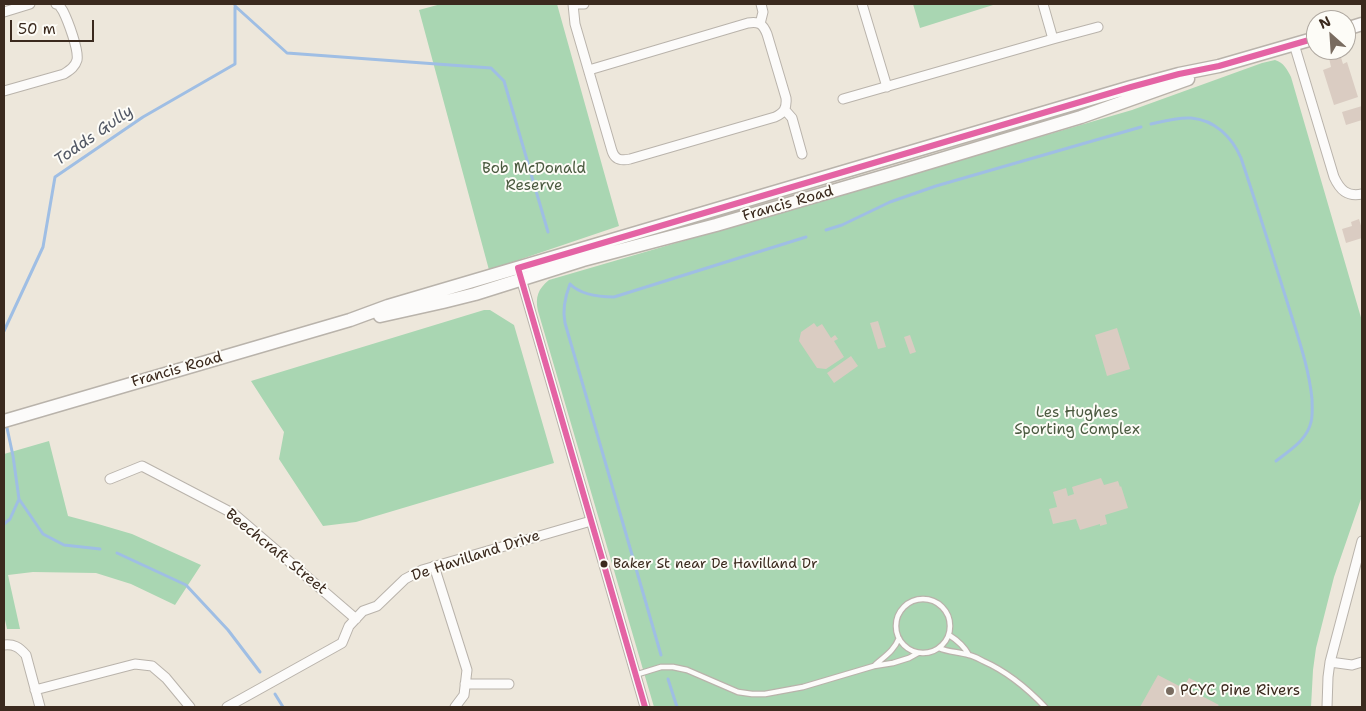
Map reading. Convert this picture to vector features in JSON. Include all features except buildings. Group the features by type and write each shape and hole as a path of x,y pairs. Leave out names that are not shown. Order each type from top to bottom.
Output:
{"main road":[{"name":"Francis Road","path":"4,421 350,320 390,314 443,302 519,274 1133,93 1179,74 1219,66 1306,41"}],"street":[{"path":"4,12 30,4"},
{"path":"4,92 64,74 75,65 77,58 74,42 64,10 56,4"},
{"path":"584,4 574,4 574,20 615,158 621,160 630,159 775,117 785,110"},
{"path":"760,24 763,12 761,4"},
{"path":"862,4 887,87"},
{"path":"1043,4 1053,40"},
{"path":"588,70 755,22 764,27 767,34 786,101 785,110 792,118 802,154"},
{"path":"843,99 1098,27"},
{"path":"1294,44 1338,186 1351,194 1362,194"},
{"path":"519,274 645,707"},
{"name":"Beechcraft Street","path":"110,479 142,466 234,514 356,619"},
{"name":"De Havilland Drive","path":"227,707 342,643 349,626 363,611 377,606 405,578 434,566 591,521"},
{"path":"1327,707 1330,662 1362,541"},
{"path":"434,566 467,670 464,695 455,707"},
{"path":"4,645 10,644 20,648 26,655 40,707"},
{"path":"1330,662 1344,665 1362,662"},
{"path":"35,690 135,664 152,666 166,678 190,707"},
{"path":"465,684 509,684"}],"lane":[{"path":"920,600 934,602 941,606 949,618 949,634 945,642 932,652 918,653 910,650 903,645 899,638 896,624 900,612 912,602 920,600"},
{"path":"949,634 955,638 969,655"},
{"path":"874,666 888,656 899,638"},
{"path":"939,648 969,655 991,664 1028,689 1045,707"},
{"path":"635,675 661,667 673,667 687,670 738,692 766,694 803,687 874,666 893,663 918,653"}],"green space":[{"name":"Bob McDonald Reserve","path":"441,4 557,4 619,226 489,270 419,10"},
{"path":"913,4 992,4 993,5 920,28"},
{"name":"Les Hughes Sporting Complex","path":"1275,60 1287,69 1291,77 1362,321 1362,496 1334,577 1316,648 1311,707 654,707 538,311 538,294 545,283 549,280 1132,110"},
{"path":"484,310 490,310 514,325 554,463 356,522 323,526 279,459 284,432 251,381"},
{"path":"49,441 68,516 132,534 201,565 175,605 131,584 96,573 33,572 8,575 20,629 7,629 4,615 4,454"}],"waterway":[{"name":"Todds Gully","path":"4,331 43,247 55,177 143,117 235,64 235,4"},
{"path":"235,6 287,53 491,68 504,81 548,232"},
{"path":"1151,124 1171,119 1186,118 1200,119 1208,122 1228,137 1241,158 1300,344 1309,377 1312,399 1312,419 1306,434 1276,461"},
{"path":"826,230 842,225 890,202 936,186 1141,127"},
{"path":"661,655 565,323 564,308 568,289 570,284 585,293 614,297 806,237"},
{"name":"Todds Gully","path":"4,524 10,519 19,499 6,423"},
{"path":"19,499 43,534 64,545 100,549"},
{"path":"117,553 186,585 228,630 260,672"},
{"path":"668,679 677,707"},
{"path":"275,694 283,707"}],"transit line":[{"path":"645,707 518,268 1131,87 1179,74 1219,66 1306,41"}],"place":[{"name":"Baker St near De Havilland Dr","path":"604,564"},
{"name":"PCYC Pine Rivers","path":"1170,691"}]}
